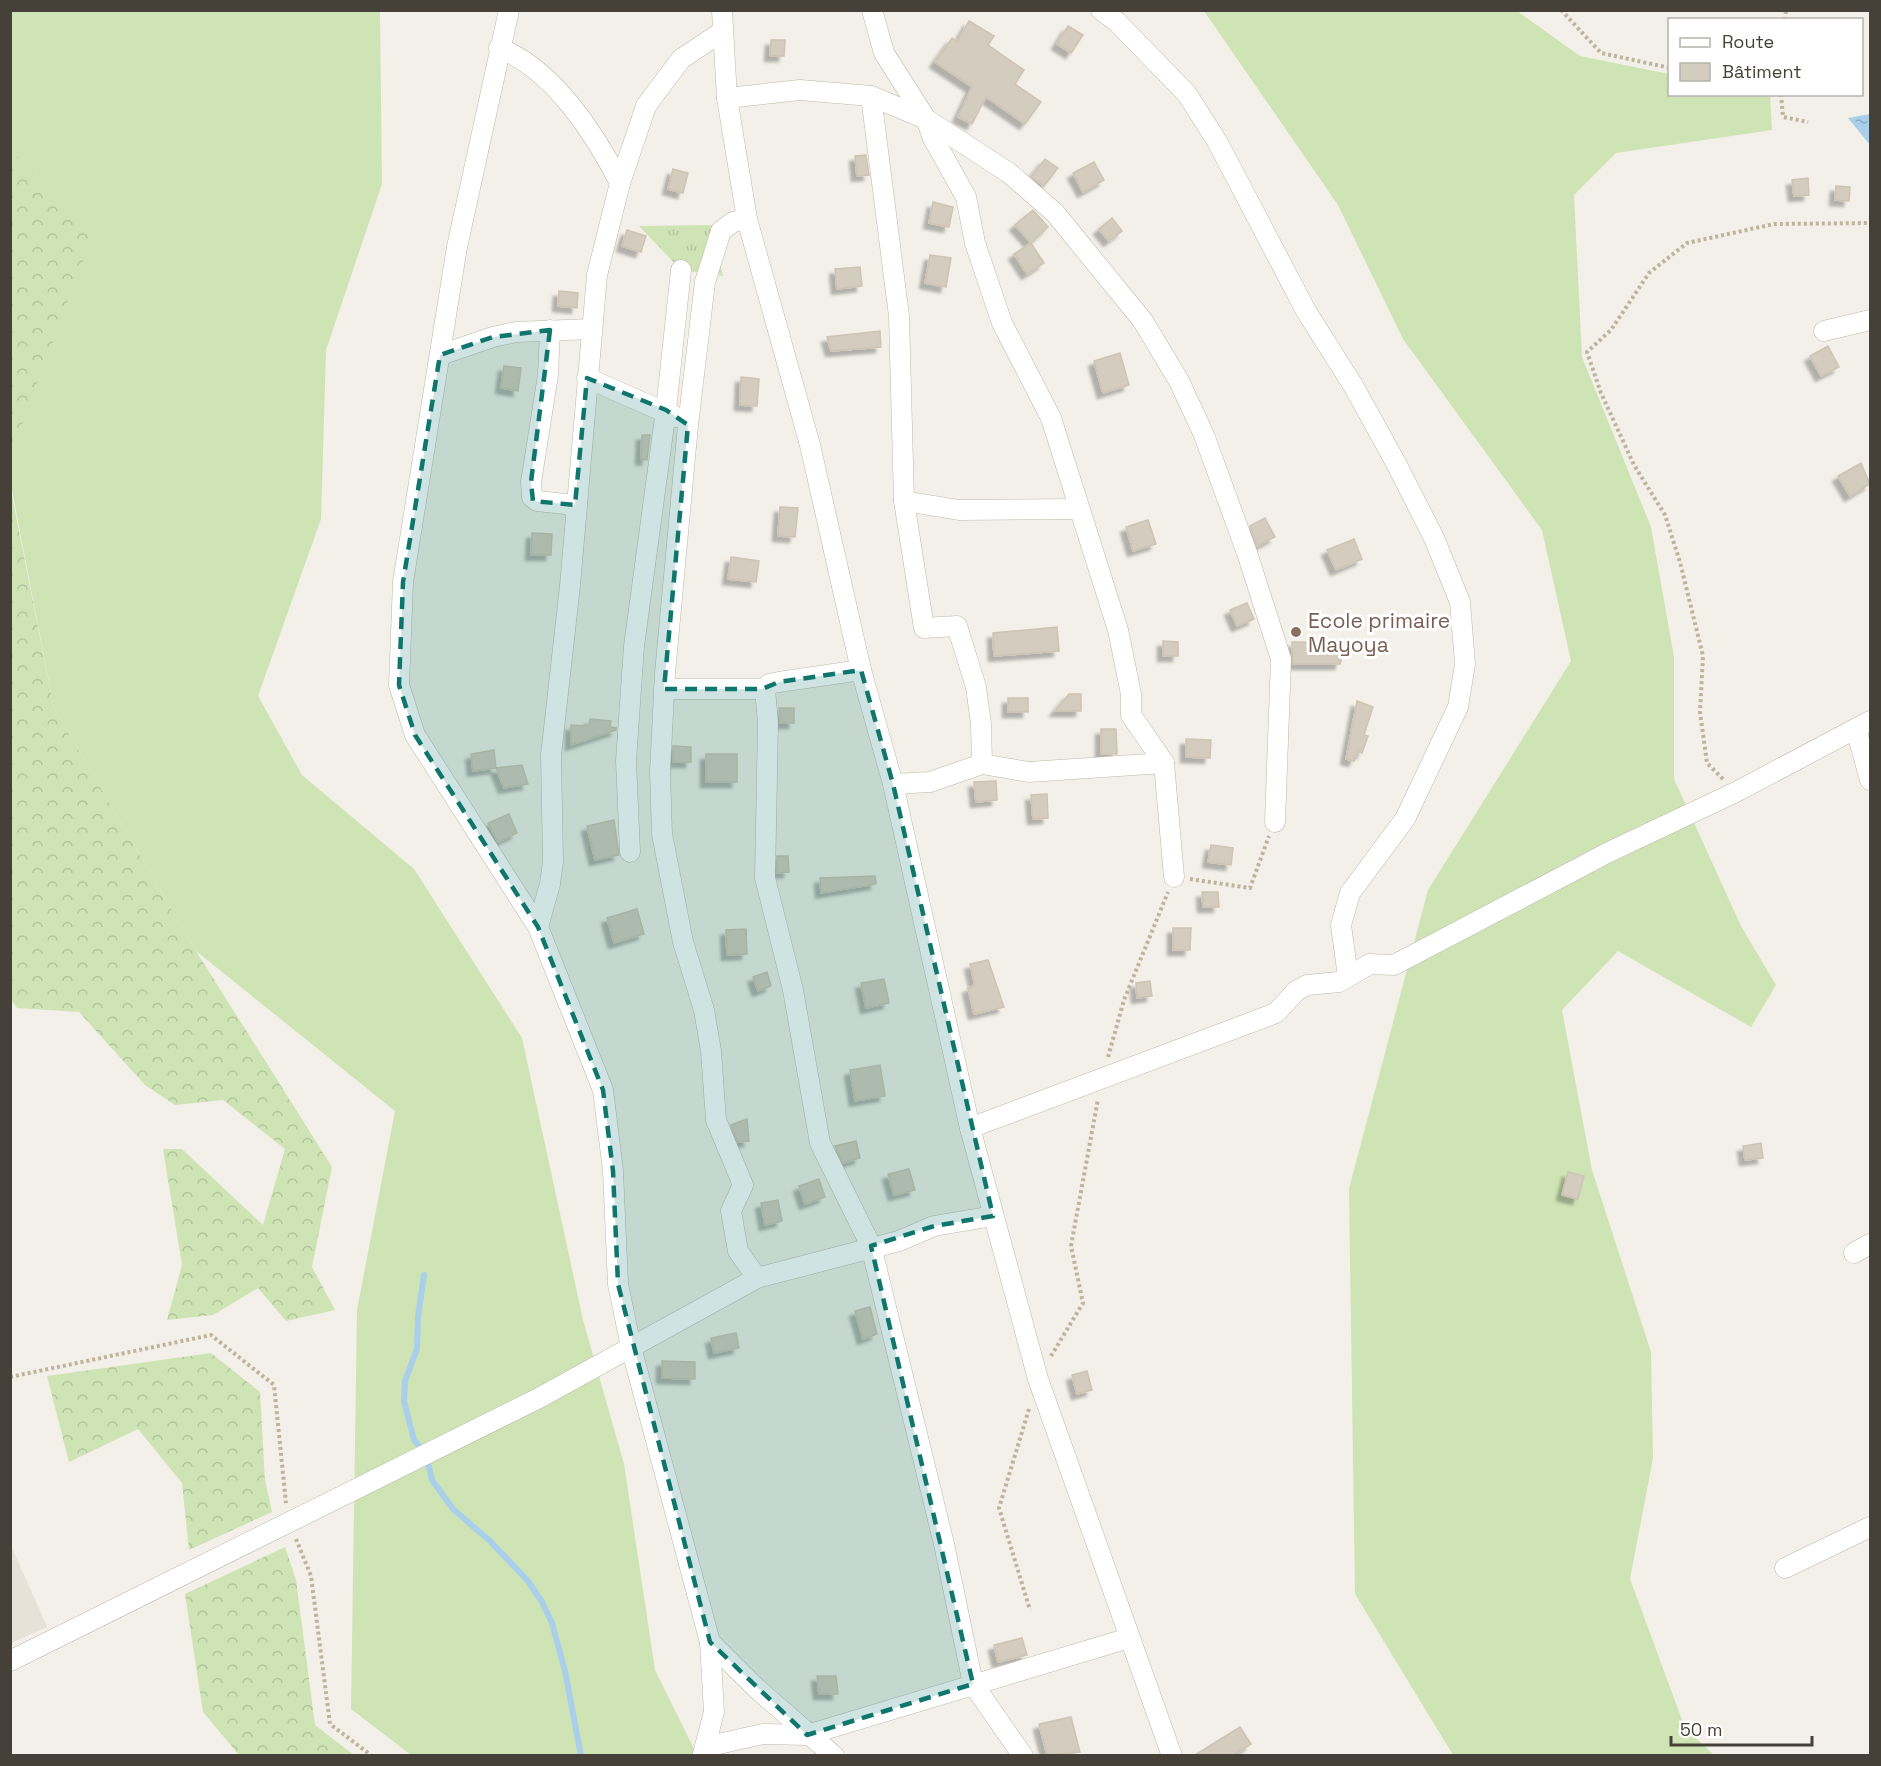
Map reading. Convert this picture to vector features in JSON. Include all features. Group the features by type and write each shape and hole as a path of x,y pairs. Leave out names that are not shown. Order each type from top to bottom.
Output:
{"street":[{"path":"509,10 457,247 403,582 399,685 415,735 538,927 603,1090 613,1171 618,1284 631,1347 710,1642 714,1712 704,1751"},
{"path":"722,10 727,98 747,219 810,445 861,670 893,784 970,1128 1038,1379 1172,1755"},
{"path":"872,10 884,53 926,119 933,138 966,197 975,243 1002,323 1051,418 1079,509 1102,572 1118,630 1131,694 1131,715 1164,763 1174,877"},
{"path":"1101,10 1117,22 1187,94 1218,143 1306,311 1354,387 1397,465 1434,538 1460,602 1466,664 1458,706 1406,819 1350,893 1341,925 1348,977"},
{"path":"538,927 550,884 553,861 551,755 570,586 575,505 597,275 620,183 646,106 681,59 723,31"},
{"path":"499,48 531,66 568,104 599,144 620,183"},
{"path":"727,98 800,90 871,96 926,119 1010,172 1055,213 1143,321 1179,381 1204,435 1247,553 1281,659 1275,822"},
{"path":"871,96 898,316 904,501 924,628 957,626 972,668 981,724 982,764"},
{"path":"747,219 733,222 721,231 705,282 688,425 664,689 660,772 662,834 683,942 704,1010 711,1051 717,1120 743,1185 731,1211 738,1251 757,1278"},
{"path":"630,852 626,761 634,646 666,410 681,270"},
{"path":"1824,331 1870,320"},
{"path":"440,356 494,336 550,330 591,329"},
{"path":"550,330 548,375 531,482 532,497 537,501 575,505"},
{"path":"587,378 666,410 688,425"},
{"path":"904,501 959,510 1079,509"},
{"path":"861,670 779,682 769,684 765,689 768,723 765,878 793,990 820,1143 871,1246 944,1544 973,1684 1023,1755"},
{"path":"664,689 765,689"},
{"path":"970,1128 1276,1013 1296,991 1307,985 1339,982 1370,964 1394,965 1609,852 1736,792 1863,725 1870,780"},
{"path":"893,784 930,782 982,764 1029,772 1164,763"},
{"path":"10,1661 539,1398 757,1278 899,1240 934,1226 993,1216"},
{"path":"1785,1568 1870,1527"},
{"path":"704,1751 763,1734 807,1735 1129,1638"},
{"path":"710,1642 807,1735 834,1755"}],"path":[{"path":"1561,10 1601,53 1668,68"},
{"path":"1781,96 1783,117 1808,122"},
{"path":"1736,792 1707,764 1700,712 1703,656 1680,562 1665,515 1634,465 1601,393 1587,352 1611,330 1649,273 1687,243 1774,225 1870,223"},
{"path":"1030,1610 999,1508 1038,1379 1083,1303 1071,1246 1102,1080 1124,1000 1174,877 1250,888 1275,822"},
{"path":"10,1377 211,1335 274,1385 281,1469 289,1522 311,1576 330,1724 372,1755"}],"highlighted area":[{"path":"550,330 531,482 533,501 575,505 587,378 666,410 688,425 664,689 762,689 779,682 861,670 893,784 993,1216 934,1226 871,1246 973,1684 807,1735 710,1642 618,1284 613,1171 603,1090 538,927 415,735 403,704 399,685 403,582 440,355 493,337"}],"shaded area":[{"path":"10,1543 47,1627 11,1643 10,1643"}],"green space":[{"path":"11,11 380,11 382,184 326,350 321,519 258,696 302,775 414,869 522,1038 583,1320 624,1464 655,1670 697,1755 411,1755 351,1709 357,1310 395,1111 196,951 54,708 11,485 10,456 95,229 11,150"},
{"path":"1204,11 1517,11 1580,56 1668,74 1668,96 1770,96 1772,130 1616,153 1574,195 1582,357 1651,527 1674,657 1674,779 1741,926 1776,985 1751,1027 1618,951 1562,1010 1592,1170 1651,1352 1653,1458 1630,1579 1685,1728 1714,1755 1453,1755 1355,1594 1349,1189 1428,890 1571,661 1542,530 1403,339 1338,205"},
{"path":"11,150 96,229 11,456"},
{"path":"712,225 723,276 681,270 639,226"},
{"path":"10,485 54,708 196,951 332,1167 312,1267 335,1310 286,1321 258,1288 213,1315 167,1320 182,1265 163,1149 182,1149 263,1225 285,1149 223,1100 175,1105 145,1085 79,1012 17,1008 11,1000"},
{"path":"211,1353 260,1392 265,1480 272,1512 189,1550 182,1483 138,1429 69,1462 47,1376"},
{"path":"285,1547 296,1580 315,1725 354,1755 239,1755 203,1712 185,1594"}],"water":[{"path":"1870,114 1870,145 1848,118"}],"building":[{"path":"969,21 994,36 988,45 1024,70 1015,84 1041,102 1025,124 986,97 972,124 958,117 972,87 935,62 952,38 957,42"},
{"path":"1068,26 1083,35 1071,53 1057,44"},
{"path":"771,40 785,40 784,56 770,56"},
{"path":"866,155 869,175 857,176 855,156"},
{"path":"1045,159 1058,168 1044,186 1031,177"},
{"path":"1094,162 1104,180 1083,192 1073,173"},
{"path":"673,169 688,173 683,193 668,189"},
{"path":"1808,178 1809,195 1794,196 1792,180"},
{"path":"1836,186 1850,187 1849,201 1835,200"},
{"path":"933,202 953,207 949,227 929,223"},
{"path":"1033,210 1048,227 1031,243 1015,225"},
{"path":"1112,218 1122,231 1109,241 1099,229"},
{"path":"627,230 646,236 641,252 622,246"},
{"path":"1031,243 1044,263 1027,274 1014,254"},
{"path":"930,255 951,258 946,287 925,283"},
{"path":"860,267 862,286 837,289 835,269"},
{"path":"559,291 578,293 577,308 558,306"},
{"path":"880,331 881,347 831,351 827,337"},
{"path":"1828,346 1839,367 1821,376 1810,356"},
{"path":"1120,353 1129,385 1103,393 1094,361"},
{"path":"504,366 521,368 518,391 501,388"},
{"path":"741,377 759,379 757,406 740,405"},
{"path":"642,435 650,435 647,460 641,459"},
{"path":"1861,463 1870,484 1850,496 1838,476"},
{"path":"780,507 798,508 795,537 778,536"},
{"path":"1265,518 1275,537 1257,546 1250,526"},
{"path":"1148,520 1156,544 1133,551 1126,527"},
{"path":"532,533 552,534 551,555 531,555"},
{"path":"1354,539 1362,559 1336,570 1327,550"},
{"path":"731,557 759,561 756,582 728,579"},
{"path":"1247,603 1254,619 1237,626 1230,610"},
{"path":"1057,627 1059,651 994,656 993,633"},
{"path":"1163,641 1178,642 1178,656 1163,656"},
{"path":"1292,642 1346,643 1340,664 1293,664"},
{"path":"1069,694 1081,694 1081,711 1055,711"},
{"path":"1008,698 1028,698 1028,712 1008,712"},
{"path":"1357,701 1373,707 1364,735 1368,736 1362,753 1358,752 1354,761 1346,759"},
{"path":"779,708 794,708 794,723 780,723"},
{"path":"590,719 611,721 610,727 616,730 571,745 571,725 589,726"},
{"path":"1101,729 1116,729 1117,754 1101,754"},
{"path":"1186,739 1211,740 1210,758 1186,757"},
{"path":"673,746 691,747 691,762 673,762"},
{"path":"494,750 496,768 473,771 471,754"},
{"path":"706,754 737,754 737,782 706,782"},
{"path":"522,765 528,784 504,788 496,768"},
{"path":"996,781 997,800 976,802 974,782"},
{"path":"1047,794 1048,818 1033,819 1031,795"},
{"path":"509,814 517,833 498,842 488,823"},
{"path":"614,820 619,855 595,860 587,826"},
{"path":"1211,845 1233,848 1231,865 1208,862"},
{"path":"777,856 788,856 789,872 777,873"},
{"path":"875,876 876,884 821,893 820,878"},
{"path":"1202,892 1218,892 1219,907 1203,907"},
{"path":"637,909 644,934 614,943 607,918"},
{"path":"1173,928 1191,928 1190,950 1173,950"},
{"path":"746,929 747,954 727,955 726,930"},
{"path":"988,960 1004,1007 974,1014 968,988 975,985 970,964"},
{"path":"767,972 771,986 758,991 753,977"},
{"path":"884,979 889,1003 866,1008 861,983"},
{"path":"1150,981 1152,996 1137,998 1136,983"},
{"path":"880,1065 885,1096 855,1101 850,1070"},
{"path":"747,1119 749,1141 738,1142 731,1125"},
{"path":"856,1141 860,1158 843,1163 835,1146"},
{"path":"1761,1143 1763,1158 1745,1160 1743,1146"},
{"path":"909,1169 915,1190 894,1195 888,1174"},
{"path":"1568,1172 1584,1176 1578,1199 1562,1195"},
{"path":"819,1179 825,1197 805,1204 799,1186"},
{"path":"778,1200 782,1221 765,1225 761,1203"},
{"path":"870,1307 877,1334 863,1339 855,1311"},
{"path":"736,1333 739,1348 714,1353 711,1338"},
{"path":"662,1361 695,1362 695,1379 662,1378"},
{"path":"1087,1371 1092,1390 1077,1394 1072,1375"},
{"path":"1022,1638 1027,1655 998,1662 994,1645"},
{"path":"817,1676 836,1676 838,1694 819,1694"},
{"path":"1071,1717 1080,1752 1047,1755 1039,1724"},
{"path":"1240,1727 1251,1744 1234,1755 1195,1755"}],"waterway":[{"path":"424,1275 418,1316 417,1349 405,1381 404,1401 414,1440 426,1454 432,1480 453,1509 490,1541 528,1581 542,1602 552,1623 565,1671 581,1756"}],"place":[{"name":"Ecole primaire Mayoya","path":"1296,632"}]}
